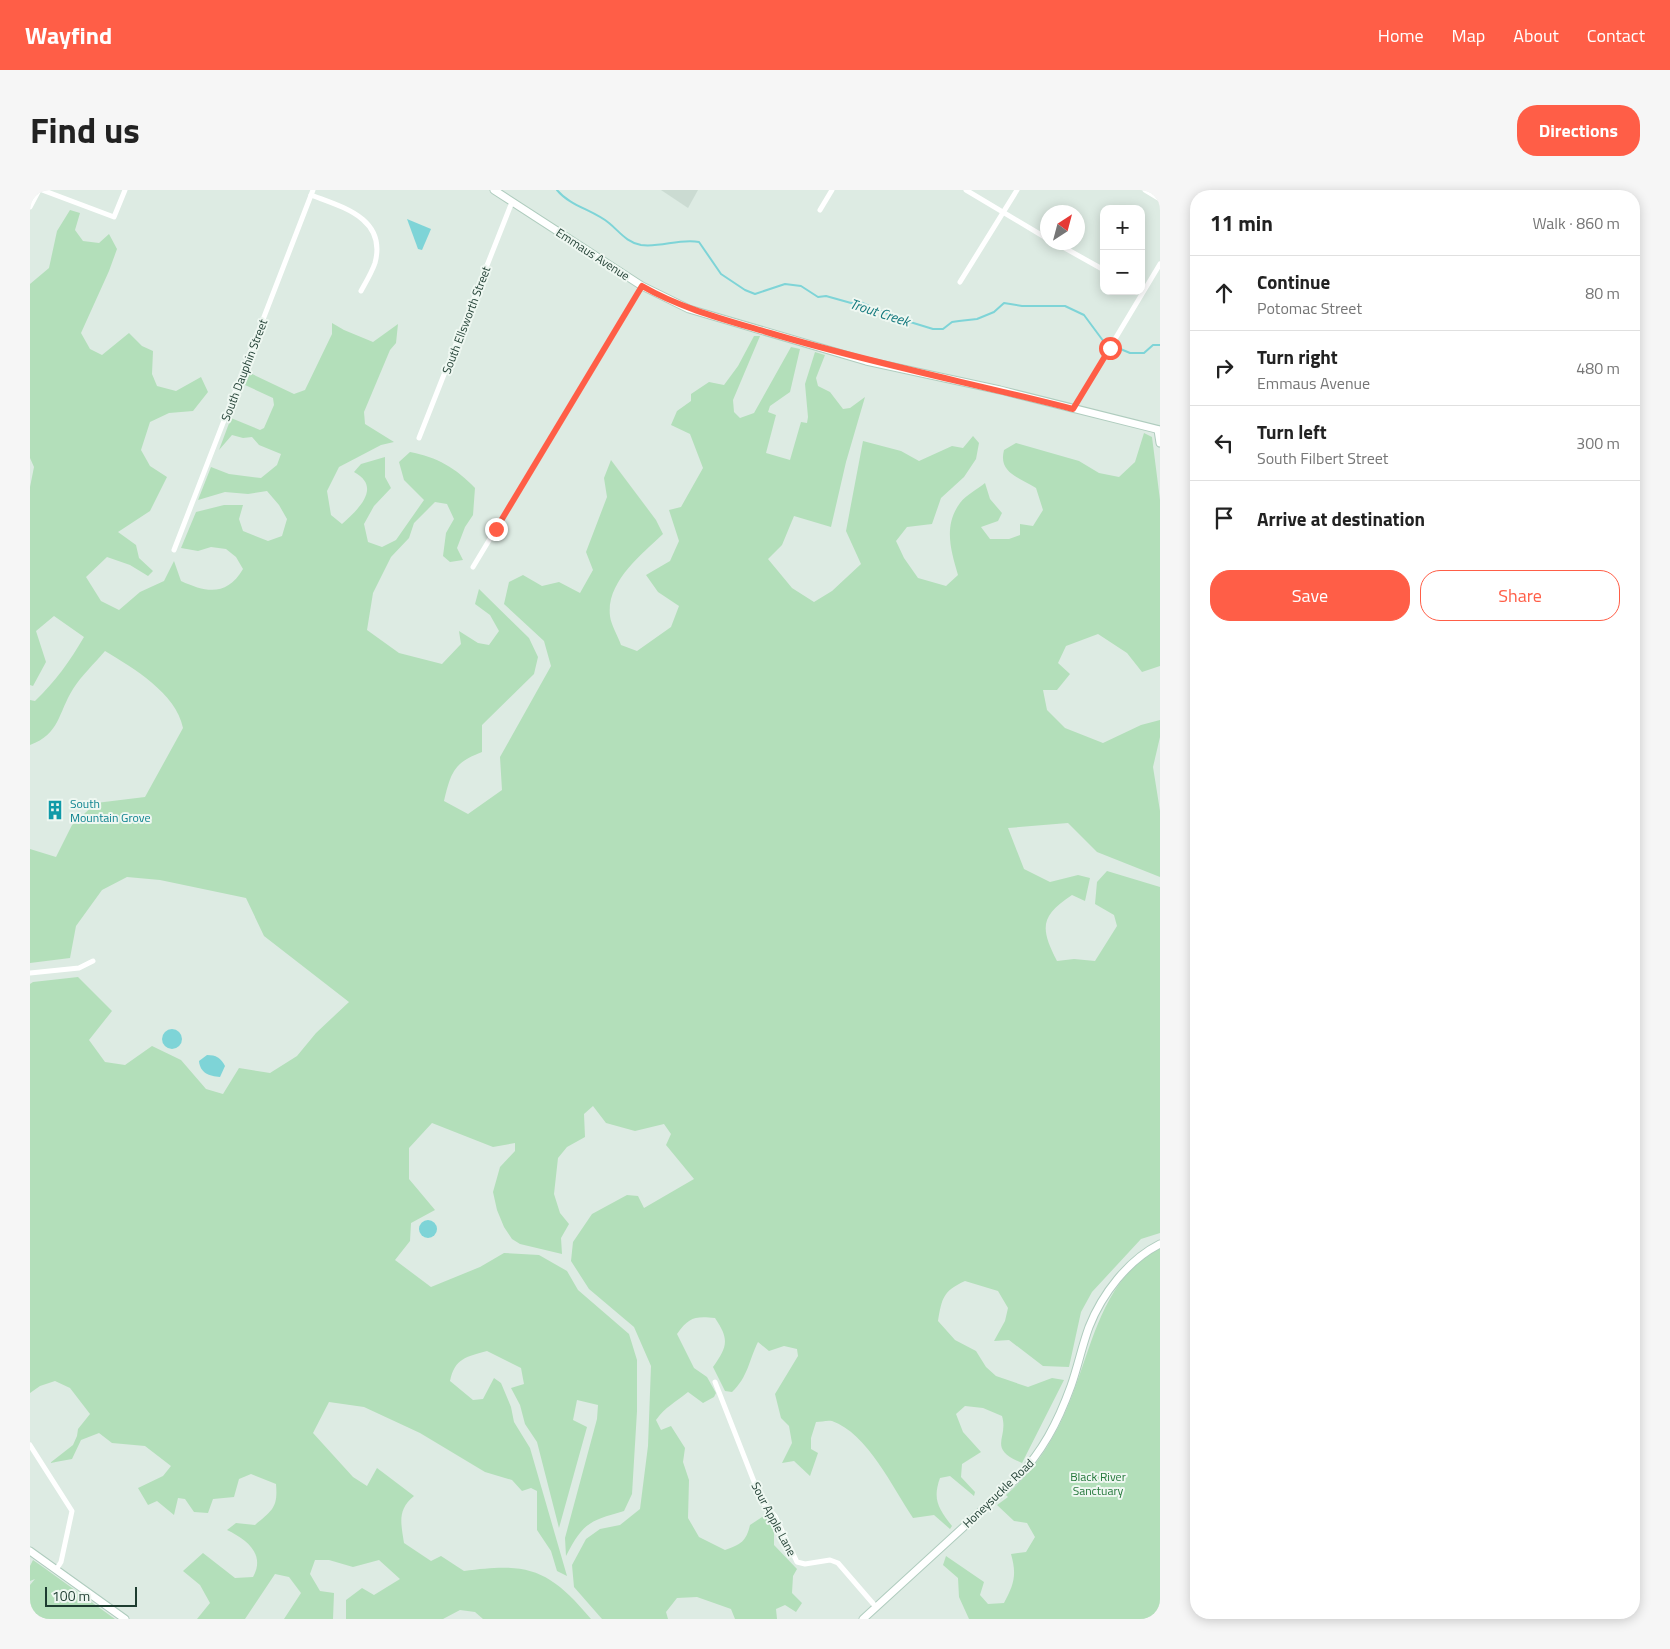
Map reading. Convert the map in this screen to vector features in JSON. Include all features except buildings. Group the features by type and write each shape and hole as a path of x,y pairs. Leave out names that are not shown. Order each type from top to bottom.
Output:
{"main road":[{"name":"Emmaus Avenue","path":"494,190 642,286 683,307 872,362 1000,390 1159,430"},
{"path":"1159,430 1160,442"},
{"name":"Honeysuckle Road","path":"863,1619 1015,1480 1036,1457 1049,1436 1071,1387 1089,1327 1099,1308 1127,1267 1141,1255 1160,1244"},
{"path":"30,1551 125,1619"}],"street":[{"path":"30,207 40,190 114,217 125,190"},
{"path":"820,210 832,190"},
{"path":"966,190 1040,233"},
{"path":"960,282 1017,190"},
{"path":"1145,190 1160,199"},
{"path":"312,192 357,213 367,222 374,235 377,254 361,291"},
{"name":"South Dauphin Street","path":"174,550 312,192"},
{"name":"South Ellsworth Street","path":"420,438 512,202"},
{"path":"1068,250 1100,268"},
{"path":"1145,287 1160,264"},
{"path":"473,567 642,286"},
{"path":"1073,409 1140,295"},
{"path":"30,973 79,968 93,961"},
{"name":"Sour Apple Lane","path":"715,1382 762,1502 775,1516 794,1559 804,1564 830,1560 838,1563 876,1607"},
{"path":"30,1445 72,1511 61,1562 56,1570"}],"shaded area":[{"path":"661,190 698,190 688,208"}],"green space":[{"path":"70,210 80,213 75,230 83,241 99,243 109,234 117,249 81,333 90,349 102,355 129,333 142,346 153,351 152,374 157,386 176,391 201,377 208,392 193,411 169,413 150,422 141,450 150,466 167,477 150,511 118,532 136,545 139,558 153,571 148,576 130,565 107,557 86,577 101,601 119,610 140,592 164,581 174,561 181,581 199,588 216,590 230,584 237,578 243,569 236,557 226,549 211,547 198,551 181,548 196,512 224,505 243,505 239,519 243,531 268,541 282,536 287,519 279,505 267,491 248,494 225,492 198,500 211,467 229,474 261,478 277,465 281,454 259,445 252,437 243,438 232,435 219,450 231,418 260,430 264,428 274,405 273,398 245,385 250,373 294,394 305,390 332,334 332,323 373,342 398,324 396,343 390,350 364,412 365,424 394,442 381,445 339,467 327,491 331,515 342,524 361,505 367,491 366,484 362,478 354,472 361,464 385,457 385,477 391,488 374,506 364,524 368,542 382,547 396,540 424,500 404,480 399,462 410,452 446,464 475,488 473,515 465,527 457,548 463,560 450,562 443,556 446,533 454,519 447,504 435,502 414,523 409,538 391,557 373,593 367,630 399,653 442,664 461,644 459,631 478,643 489,645 499,631 490,615 475,604 479,589 529,638 538,657 534,674 482,725 482,752 465,760 451,776 444,801 468,814 502,790 500,757 551,666 544,641 504,604 509,582 523,575 542,586 559,582 580,593 593,570 586,552 607,497 604,478 611,460 656,520 663,534 636,560 619,581 610,604 612,623 621,645 637,651 671,627 679,606 658,592 646,575 670,561 679,541 669,510 681,507 703,468 690,434 671,425 677,411 691,401 691,394 709,382 724,385 738,366 754,336 760,336 733,400 734,412 740,418 754,413 791,347 800,349 790,392 770,406 768,412 776,415 766,453 790,460 801,422 807,423 805,384 815,352 825,355 816,378 818,386 830,392 843,409 850,408 865,397 846,462 831,527 794,516 782,545 768,559 792,588 814,602 832,591 861,564 846,531 863,441 901,451 919,461 952,446 963,448 973,436 979,443 976,459 964,477 941,498 932,524 907,527 896,541 904,558 918,578 946,586 958,575 950,539 952,521 960,503 969,495 985,483 990,499 1002,513 998,521 981,527 990,539 1009,539 1020,535 1020,524 1033,526 1043,510 1036,488 1011,474 1007,469 1003,458 1004,450 1016,443 1079,461 1099,473 1119,477 1135,462 1144,433 1152,437 1160,500 1160,666 1142,672 1127,653 1098,634 1066,646 1058,663 1070,674 1057,690 1043,690 1047,710 1065,728 1103,743 1141,725 1160,720 1160,737 1153,767 1160,811 1160,877 1097,852 1068,823 1008,828 1024,869 1050,882 1078,875 1090,878 1085,901 1072,895 1061,903 1049,916 1046,931 1051,950 1057,961 1074,959 1095,961 1117,926 1114,915 1095,904 1097,882 1107,871 1160,887 1160,1233 1141,1239 1092,1292 1081,1312 1069,1367 1043,1366 1009,1340 994,1341 1005,1321 1008,1308 998,1291 965,1281 952,1288 945,1296 942,1301 938,1321 955,1340 976,1351 986,1367 996,1376 1028,1387 1052,1378 1064,1380 1022,1463 1011,1458 1002,1448 1002,1416 983,1408 965,1406 956,1414 963,1432 981,1452 962,1464 961,1477 975,1492 974,1496 950,1476 940,1478 937,1492 938,1504 952,1526 950,1529 934,1515 913,1518 868,1449 845,1427 832,1421 816,1422 811,1438 811,1449 818,1453 810,1476 794,1461 782,1463 792,1443 789,1426 781,1418 775,1394 798,1356 797,1349 784,1346 769,1351 758,1342 742,1380 732,1392 725,1391 713,1367 724,1349 725,1338 715,1318 702,1317 689,1321 677,1334 694,1368 707,1377 716,1393 714,1397 703,1403 688,1392 659,1415 656,1420 661,1430 671,1426 685,1448 683,1462 689,1480 688,1518 699,1537 725,1550 742,1542 747,1535 750,1525 768,1513 774,1526 774,1545 797,1569 793,1576 792,1593 802,1603 796,1612 785,1605 776,1609 777,1619 735,1619 731,1609 697,1597 677,1598 666,1612 668,1619 602,1619 574,1587 572,1565 586,1539 600,1529 620,1525 640,1509 648,1446 651,1366 634,1327 589,1289 571,1261 573,1242 592,1214 627,1195 638,1196 644,1208 694,1179 666,1145 671,1134 664,1124 635,1131 606,1123 593,1106 584,1114 585,1137 567,1147 558,1158 554,1194 560,1213 569,1224 561,1238 562,1254 520,1244 512,1239 504,1227 497,1210 493,1192 500,1167 515,1151 515,1143 493,1147 432,1123 409,1148 409,1179 435,1210 411,1223 410,1241 395,1260 431,1287 480,1267 504,1253 539,1255 567,1271 578,1290 629,1334 637,1360 637,1411 632,1494 624,1511 588,1525 577,1536 566,1556 565,1538 597,1419 598,1405 577,1400 573,1420 587,1427 559,1528 537,1442 525,1424 520,1405 511,1388 524,1384 521,1368 487,1351 467,1357 458,1363 450,1381 473,1400 483,1399 494,1378 501,1383 511,1407 514,1422 530,1448 567,1576 557,1571 551,1551 537,1530 537,1491 531,1488 522,1491 512,1480 485,1472 420,1433 364,1407 329,1402 313,1433 353,1477 367,1486 377,1468 414,1496 405,1506 403,1512 401,1523 404,1543 431,1561 441,1556 464,1571 505,1568 521,1569 536,1573 549,1579 562,1589 591,1619 483,1619 475,1612 460,1610 443,1619 346,1619 346,1600 362,1588 374,1595 400,1579 379,1560 353,1567 329,1560 315,1560 310,1574 320,1591 334,1593 333,1619 284,1619 301,1593 289,1577 275,1574 245,1619 197,1619 210,1603 200,1585 183,1571 203,1553 235,1578 253,1577 257,1561 252,1548 241,1538 227,1530 236,1523 255,1525 270,1512 275,1503 276,1484 251,1474 239,1479 234,1497 213,1499 208,1513 194,1512 185,1499 178,1498 174,1515 157,1501 148,1505 138,1488 163,1476 171,1466 145,1446 112,1443 99,1433 81,1440 72,1459 50,1463 73,1445 78,1429 90,1414 70,1388 55,1381 40,1386 30,1393 30,984 33,982 78,977 112,1011 89,1040 105,1062 125,1065 152,1046 181,1060 206,1089 223,1094 239,1068 270,1073 297,1056 316,1033 349,1002 264,936 246,898 160,880 127,877 102,890 76,926 70,958 30,963 30,849 56,857 72,825 96,803 145,797 183,728 179,715 163,693 128,665 105,651 76,684 53,729 40,740 30,745 30,700 35,701 56,679 84,637 54,616 36,631 46,662 33,686 30,685 30,487 34,467 30,458 30,284 49,268 57,231"},
{"name":"Black River Sanctuary","path":"1160,1248 1160,1619 969,1619 959,1597 958,1578 943,1565 946,1556 984,1582 980,1595 988,1604 1004,1603 1014,1579 1011,1554 1026,1552 1035,1537 1027,1523 1014,1521 997,1505 1008,1497 1006,1495 1027,1475 1044,1452 1058,1428 1070,1401 1093,1337 1112,1295 1140,1261"},
{"path":"33,1560 115,1619 30,1619 30,1585 35,1579 30,1581 30,1566"}],"water":[{"path":"407,219 431,229 422,250 418,249"},
{"path":"168,1029 176,1029 182,1035 182,1043 176,1049 168,1049 162,1043 162,1035"},
{"path":"207,1055 220,1059 225,1066 220,1077 209,1075 201,1068 199,1061"},
{"path":"424,1220 432,1220 437,1225 435,1236 424,1238 419,1233 419,1225"}],"waterway":[{"name":"Trout Creek","path":"557,190 568,200 609,223 627,239 636,244 648,246 685,241 699,242 721,274 745,290 755,294 785,284 801,286 818,297 826,296 851,303 860,302 897,318 933,329 943,329 952,322 977,319 994,312 1004,303 1022,306 1065,306 1084,315 1104,342 1130,353 1144,353 1153,345 1160,345"}],"place":[{"name":"South Mountain Grove","path":"55,810"}],"route":[{"path":"496,529 642,286 662,298 689,309 788,339 866,361 1000,390 1073,409 1110,348"}]}
